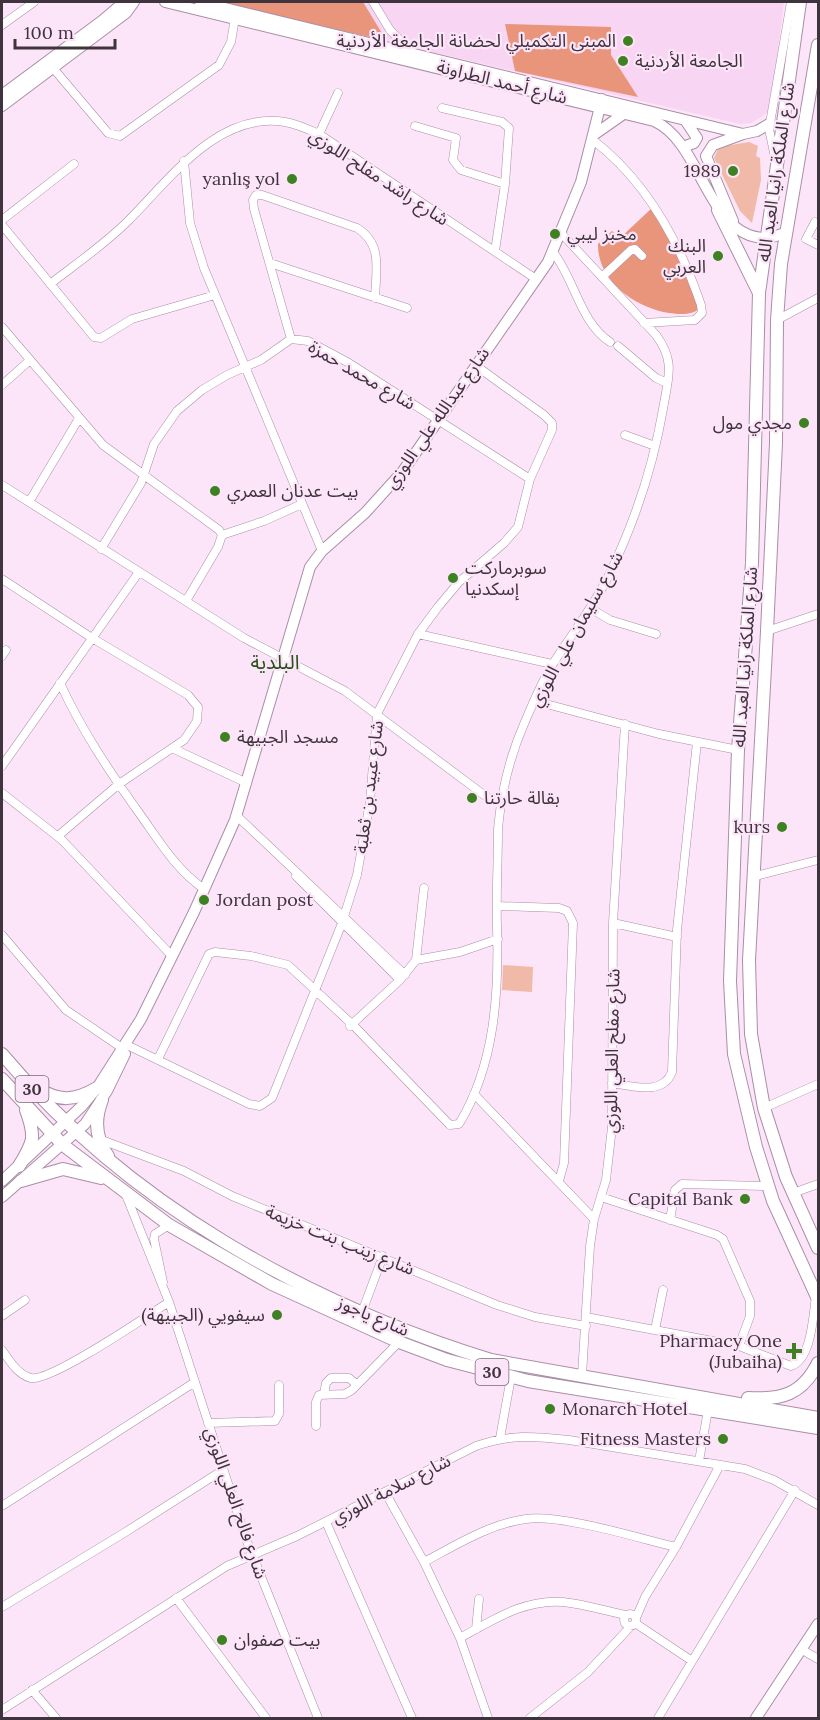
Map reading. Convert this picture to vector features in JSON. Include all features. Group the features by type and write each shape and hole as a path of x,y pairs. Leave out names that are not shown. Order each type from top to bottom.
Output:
{"main road":[{"name":"شارع الملكة رانيا العبد الله","path":"800,2 759,294 752,563 738,750 730,981 732,1036 737,1075 768,1186 818,1298"},
{"name":"شارع الملكة رانيا العبد الله","path":"819,45 781,264 777,320 776,442 749,960 751,1034 764,1108 793,1193 819,1248"},
{"path":"718,210 759,294"},
{"path":"762,266 770,263 781,264"},
{"name":"شارع ياجوز","path":"2,1054 23,1080 77,1133 116,1167 176,1211 277,1272 362,1312 443,1345 491,1360 819,1418"},
{"name":"شارع ياجوز","path":"2,1079 63,1144 126,1194 169,1224 272,1284 399,1342 447,1360 511,1377 819,1428"},
{"path":"23,1080 60,1099 81,1098 97,1088"},
{"path":"102,1100 97,1114 99,1139 116,1167"},
{"path":"19,1166 34,1137 25,1106"},
{"path":"21,1181 63,1169 84,1172 110,1181"},
{"path":"675,1392 695,1390 746,1398 777,1399 795,1390 817,1369"}],"street":[{"path":"2,25 34,2"},
{"path":"2,95 121,6 134,2"},
{"path":"2,106 52,68 121,6 145,2"},
{"name":"شارع أحمد الطراونة","path":"165,2 743,134"},
{"name":"شارع أحمد الطراونة","path":"200,2 411,52 601,103 662,125 678,138 718,210 746,233 766,238"},
{"path":"373,2 390,30 411,52"},
{"path":"777,167 768,133 791,2"},
{"path":"52,68 108,134 120,136 219,65 231,42 235,18"},
{"path":"387,47 390,30"},
{"path":"320,134 338,93"},
{"name":"شارع عبدالله علي اللوزي","path":"2,1181 65,1122 97,1088 138,1025 204,889 236,815 310,567 322,551 386,490 553,252 594,137 601,103"},
{"path":"442,108 507,125 509,132 505,184 495,251"},
{"path":"625,113 594,137 626,170 660,216 701,305 702,313 695,320 644,322"},
{"path":"683,147 694,144 697,138 685,120"},
{"name":"شارع راشد مفلح اللوزي","path":"50,284 120,228 184,161 231,132 260,121 285,122 320,134 536,279"},
{"path":"734,224 706,156 713,145 757,131 769,124"},
{"path":"415,126 456,138 453,160 459,168 505,184"},
{"path":"184,161 190,223 215,295 322,551"},
{"path":"74,164 2,222 90,334 97,338 142,315 215,295"},
{"path":"291,339 254,209 254,198 258,195 357,228 365,233 377,253 375,298"},
{"path":"815,222 806,239 819,245"},
{"name":"شارع سليمان علي اللوزي","path":"349,1023 450,1125 459,1124 474,1094 482,1071 494,1023 501,803 523,727 552,664 590,608 607,578 639,505 655,446 670,367 668,356 644,322 561,233"},
{"path":"766,238 786,233"},
{"path":"602,277 631,250 634,249 642,256"},
{"path":"553,252 568,272 592,328 656,378 667,383"},
{"path":"270,263 407,308"},
{"path":"777,320 819,298"},
{"path":"2,327 78,420 103,445 143,477 212,523 222,535"},
{"name":"شارع محمد حمزة","path":"101,549 143,477 154,444 177,411 202,390 261,360 291,339 308,341 349,363 530,479"},
{"path":"2,385 29,362"},
{"name":"شارع عبيد بن ثعلبة","path":"158,1059 249,1104 265,1104 275,1094 343,919 364,839 377,714 418,634 459,582 504,543 518,527 530,479 552,430 552,423 475,365"},
{"path":"29,502 78,420"},
{"path":"624,435 655,446"},
{"path":"2,485 244,638 345,691 488,798 501,803"},
{"path":"222,535 264,521 302,504"},
{"path":"186,601 218,547 222,535"},
{"path":"2,766 139,572"},
{"path":"2,579 92,638 179,690 194,701 198,707 197,721 191,732 174,748 119,784 57,836"},
{"path":"590,608 610,620 656,634"},
{"path":"767,631 819,614"},
{"path":"418,634 552,664"},
{"path":"60,683 74,712 119,784 175,864 188,878 204,889"},
{"path":"535,701 697,742 738,750"},
{"name":"شارع مفلح العلي اللوزي","path":"582,1375 594,1219 606,1180 611,1137 614,923 625,723"},
{"path":"612,1083 652,1088 669,1079 674,1037 677,937 697,742"},
{"path":"174,748 247,783"},
{"path":"2,793 57,836 172,956"},
{"path":"236,815 292,870 298,879 402,977"},
{"path":"752,878 819,860"},
{"path":"2,935 66,1010 125,1047 158,1059 205,958 212,952 285,962 349,1023 402,977 416,960 424,888"},
{"path":"497,906 559,908 567,911 573,922 565,1144 559,1181"},
{"path":"614,923 677,937"},
{"path":"416,960 460,952 498,939"},
{"name":"شارع عبدالله علي اللوزي","path":"2,1197 77,1133 102,1100 125,1047"},
{"path":"764,1108 819,1084"},
{"path":"474,1094 594,1219"},
{"name":"شارع زينب بنت خزيمة","path":"99,1139 184,1172 232,1196 516,1312 586,1326"},
{"path":"670,1220 675,1190 682,1184 768,1186"},
{"path":"793,1193 819,1184"},
{"name":"شارع فالح العلي اللوزي","path":"126,1194 169,1302 253,1556 300,1668 318,1719"},
{"path":"601,1197 717,1235 726,1243 750,1301 750,1316 739,1346"},
{"name":"شارع فالح العلي اللوزي","path":"161,1286 163,1278 153,1239 155,1234 169,1224"},
{"path":"362,1312 383,1256"},
{"path":"655,1330 663,1290"},
{"path":"586,1317 739,1346 785,1366 796,1365 810,1339 818,1298"},
{"path":"2,1316 25,1300"},
{"path":"2,1350 20,1372 30,1378 40,1378 79,1358 169,1302"},
{"path":"316,1426 316,1398 324,1394 345,1394 399,1342"},
{"path":"500,1438 511,1377"},
{"path":"324,1394 326,1383 331,1378 349,1378 356,1384"},
{"path":"2,1506 195,1382"},
{"path":"208,1423 275,1421 279,1414 279,1385"},
{"path":"699,1461 708,1410"},
{"name":"شارع سلامة اللوزي","path":"2,1710 227,1566 326,1522 476,1446 500,1438 549,1438 745,1469 795,1490 819,1504"},
{"path":"530,1719 588,1672 617,1638 676,1547 720,1465"},
{"path":"2,1606 223,1470"},
{"path":"658,1719 795,1490"},
{"path":"385,1492 424,1562 460,1638 488,1719"},
{"path":"424,1562 492,1527 527,1519 556,1520 676,1547"},
{"path":"326,1522 412,1719"},
{"path":"176,1598 266,1719"},
{"path":"476,1629 479,1599"},
{"path":"460,1638 530,1604 563,1602 609,1612 629,1620 692,1661"},
{"path":"756,1719 819,1624"},
{"path":"801,1649 819,1659"},
{"path":"32,1690 56,1719"}],"shaded area":[{"name":"الجامعة الأردنية","path":"219,2 784,2 770,111 752,123 740,124"},
{"path":"219,2 363,2 383,35 378,39"},
{"path":"505,24 611,27 611,55 638,97 515,71"},
{"path":"749,142 758,146 756,156 760,158 761,180 752,223 740,211 714,158 719,147"},
{"path":"653,207 665,227 700,308 693,312 669,313 632,299 611,281 599,257 598,244 612,231 621,237"},
{"path":"503,965 533,967 532,992 502,990"}],"place":[{"name":"المبنى التكميلي لحضانة الجامغة الأردنية","path":"628,41"},
{"name":"الجامعة الأردنية","path":"623,61"},
{"name":"1989","path":"733,171"},
{"name":"yanlış yol","path":"292,179"},
{"name":"مخبز ليبي","path":"555,234"},
{"name":"البنك العربي","path":"718,256"},
{"name":"مجدي مول","path":"804,423"},
{"name":"بيت عدنان العمري","path":"215,491"},
{"name":"سوبرماركت إسكدنيا","path":"453,578"},
{"name":"مسجد الجبيهة","path":"225,737"},
{"name":"بقالة حارتنا","path":"472,798"},
{"name":"kurs","path":"782,827"},
{"name":"Jordan post","path":"204,900"},
{"name":"Capital Bank","path":"745,1199"},
{"name":"سيفويي (الجبيهة)","path":"277,1315"},
{"name":"Pharmacy One (Jubaiha)","path":"794,1351"},
{"name":"Monarch Hotel","path":"550,1409"},
{"name":"Fitness Masters","path":"723,1439"},
{"name":"بيت صفوان","path":"222,1640"}],"district":[{"name":"البلدية","path":"275,662"}]}
